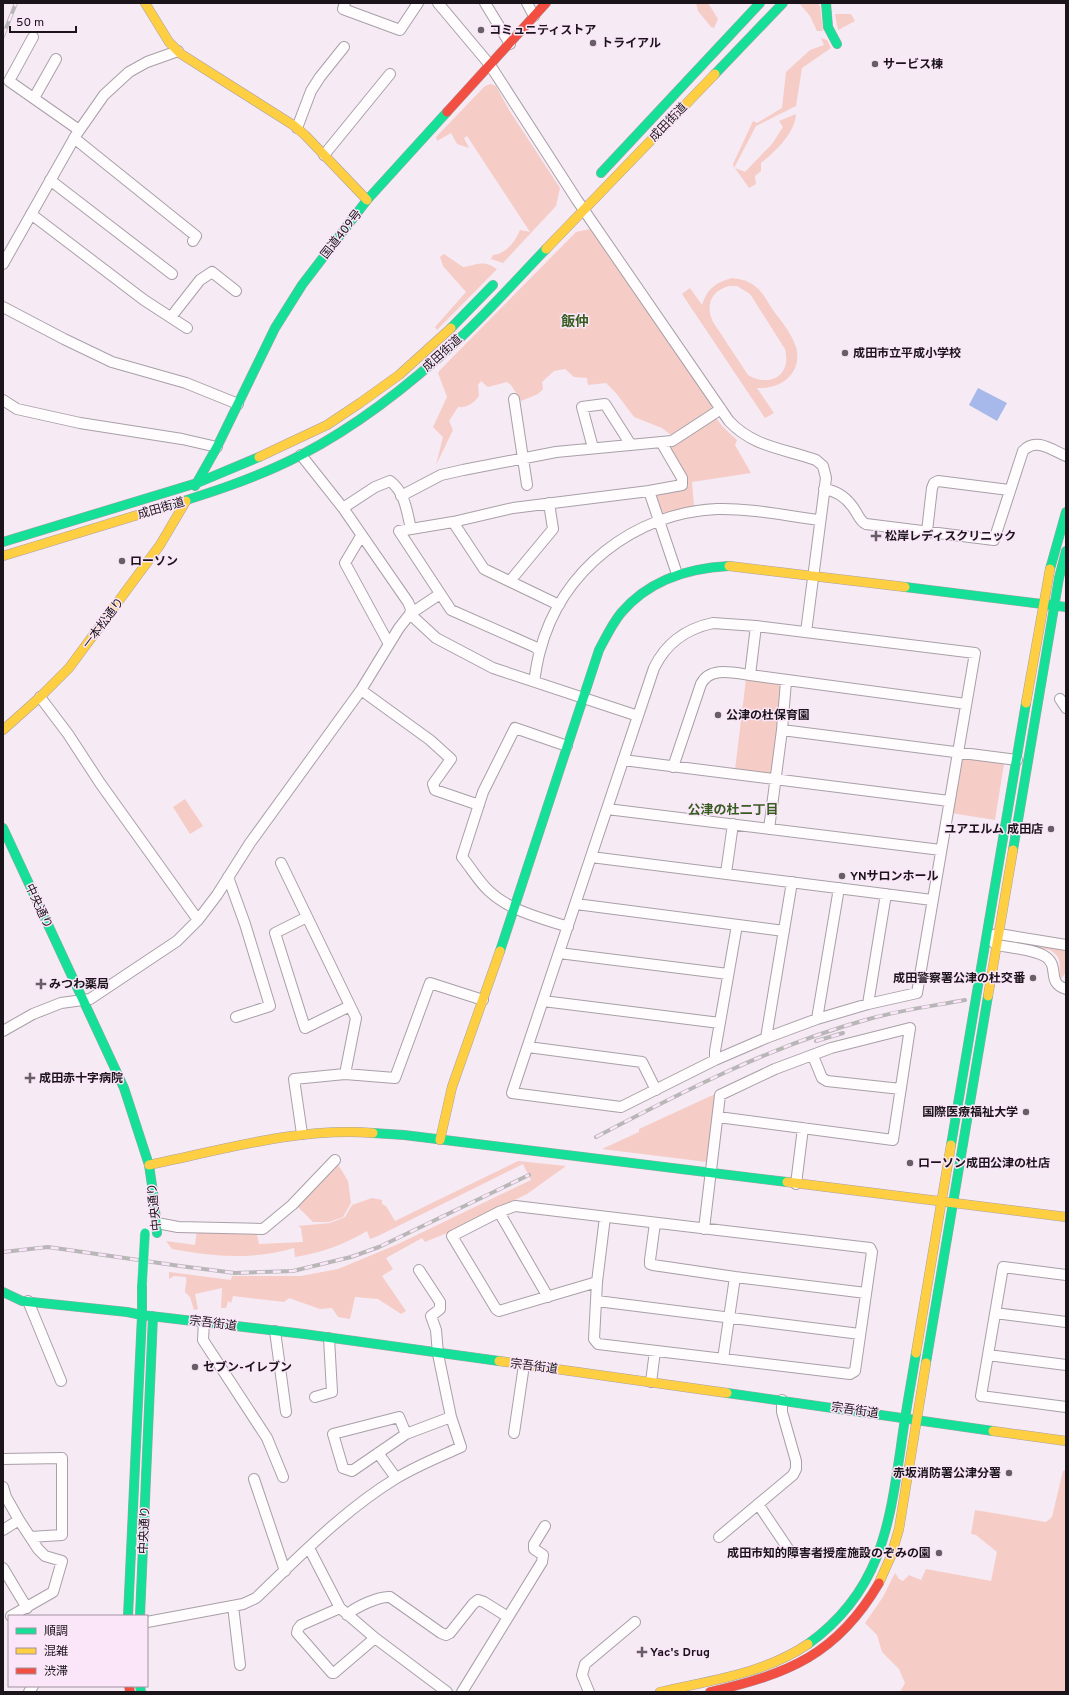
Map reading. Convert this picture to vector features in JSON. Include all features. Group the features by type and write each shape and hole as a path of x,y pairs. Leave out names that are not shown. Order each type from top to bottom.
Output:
{"main road":[{"path":"145,3 169,42 178,51 217,78 297,128 367,200"},
{"name":"国道409号","path":"186,501 216,447 275,328 290,302 367,200 546,3"},
{"name":"成田街道","path":"596,179 760,3"},
{"name":"成田街道","path":"3,556 90,528 186,501 225,487 301,455 359,420 406,385 460,338 783,3"},
{"path":"826,3 828,27 837,44"},
{"name":"成田街道","path":"3,542 197,483 245,464 327,425 360,403 398,374 451,328 500,279"},
{"name":"一本松通り","path":"3,730 40,697 69,668 160,545 186,501"},
{"path":"660,1692 761,1668 785,1658 810,1643 840,1618 868,1580 880,1555 891,1514 905,1418 933,1260 941,1200 1043,604 1053,556 1066,512"},
{"path":"710,1692 757,1680 785,1670 800,1662 839,1634 862,1609 882,1576 889,1562 899,1533 1027,762 1059,578 1066,551"},
{"path":"440,1140 452,1087 514,908 599,650 609,630 622,612 638,596 656,584 678,574 712,566 732,566 1066,608"},
{"name":"中央通り","path":"3,828 124,1088 140,1131 149,1165 153,1188 157,1232"},
{"path":"69,998 76,1012"},
{"path":"126,1124 132,1144"},
{"path":"149,1165 282,1136 353,1131 440,1140 796,1184 941,1200 1066,1217"},
{"name":"中央通り","path":"128,1615 145,1229"},
{"name":"宗吾街道","path":"3,1292 22,1301 128,1312 329,1338 782,1400 1066,1441"},
{"name":"中央通り","path":"140,1615 153,1304"}],"street":[{"path":"345,3 343,9 400,30 418,3"},
{"path":"438,3 490,65 577,200 721,409 737,429 752,439 820,462 823,466 826,474 806,632"},
{"path":"485,3 510,44"},
{"path":"526,3 534,16"},
{"path":"33,37 9,81 34,98 196,236 193,241"},
{"path":"297,128 311,91 320,77 344,47"},
{"path":"3,264 77,134 104,95 129,72 147,62 178,51"},
{"path":"34,98 56,59"},
{"path":"324,155 390,74"},
{"path":"50,180 172,274"},
{"path":"31,214 144,300 187,328"},
{"path":"171,317 200,280 212,272 236,291"},
{"path":"3,307 112,362 186,383 238,404"},
{"path":"514,399 527,485"},
{"path":"3,400 17,409 80,423 182,439 216,447"},
{"path":"593,448 582,407 605,404 631,445"},
{"path":"401,496 441,475 524,459 593,448 672,441 721,409"},
{"path":"540,651 536,647 451,610 399,531 453,522 514,508 649,491 682,485 682,478 661,442"},
{"path":"824,489 832,490 849,501 864,523 994,540 1019,461 1027,446 1038,444 1066,456"},
{"path":"301,455 343,508 408,602 411,609 410,614"},
{"path":"343,508 375,487 390,481 395,485 401,496 411,529"},
{"path":"928,531 932,488 938,481 1009,490"},
{"path":"649,491 678,574"},
{"path":"510,581 553,529 549,503"},
{"path":"534,681 540,651 549,626 560,605 577,578 603,553 619,541 659,520 685,513 718,509 820,520"},
{"path":"453,522 484,569 560,605"},
{"path":"361,536 345,563 388,644"},
{"path":"3,1032 33,1014 61,1003 69,998 83,1000 90,999 177,941 198,920 217,895 250,843 361,690 388,644 410,614 440,594"},
{"path":"410,614 436,638 493,668 638,716"},
{"path":"713,623 806,632 975,653 916,993 868,1004 817,1019 766,1038 715,1060 621,1108 512,1093 658,658 664,650 682,634 713,623"},
{"path":"750,675 756,626"},
{"path":"673,767 703,680 720,672 966,704"},
{"path":"769,829 782,730 786,681"},
{"path":"361,690 430,740 451,760 433,784 435,790 479,805"},
{"path":"40,697 66,730 100,783 198,920"},
{"path":"568,746 515,728 483,792 462,857 489,891 514,908 568,927"},
{"path":"782,730 1017,760"},
{"path":"623,760 949,801"},
{"path":"607,809 941,850"},
{"path":"726,873 733,824"},
{"path":"591,857 932,900"},
{"path":"281,863 356,1018 345,1074"},
{"path":"228,877 245,924 270,1006 236,1017"},
{"path":"766,1038 792,882"},
{"path":"817,1019 839,888"},
{"path":"868,1004 886,894"},
{"path":"576,904 784,931"},
{"path":"307,917 275,933 305,1028 350,1006"},
{"path":"715,1060 715,1050 737,925"},
{"path":"986,938 999,934 1066,945"},
{"path":"986,938 997,945 1036,952 1047,957 1054,968 1053,977 1056,983 1066,989"},
{"path":"559,953 728,974"},
{"path":"302,1134 294,1079 345,1074 395,1078 430,983 483,1000"},
{"path":"543,1001 720,1023"},
{"path":"704,1229 720,1095 775,1069 832,1048 910,1028 893,1140 718,1117"},
{"path":"528,1047 642,1062 656,1090"},
{"path":"813,1056 822,1078 827,1080 901,1089"},
{"path":"796,1184 804,1128"},
{"path":"157,1232 178,1227 263,1229 292,1205 335,1160"},
{"path":"597,1282 499,1311 496,1309 452,1236 499,1212 515,1206 870,1248 872,1252 855,1371 850,1374 598,1344 594,1339 597,1282 605,1217"},
{"path":"499,1212 548,1297"},
{"path":"655,1223 650,1264 735,1277 866,1293"},
{"path":"1066,1274 1003,1267 981,1396 1066,1407"},
{"path":"148,1622 243,1604 256,1598 309,1548 354,1509 396,1478 461,1447 451,1417 438,1354 436,1330 431,1316 440,1309 440,1302 419,1270"},
{"path":"723,1359 735,1277"},
{"path":"28,1301 61,1381"},
{"path":"596,1301 860,1334"},
{"path":"995,1313 1066,1322"},
{"path":"204,1322 204,1340 267,1438 283,1477"},
{"path":"275,1331 286,1412"},
{"path":"315,1397 332,1392 329,1338"},
{"path":"650,1382 655,1351"},
{"path":"988,1355 1066,1365"},
{"path":"514,1433 524,1365"},
{"path":"719,1537 796,1469 796,1461 782,1412 782,1400"},
{"path":"406,1434 400,1417 333,1434 343,1468 352,1471 406,1434 451,1417"},
{"path":"378,1453 396,1478"},
{"path":"3,1458 62,1458 62,1536 30,1537"},
{"path":"254,1479 285,1571"},
{"path":"3,1487 6,1497 19,1520 45,1556 62,1561 53,1592 14,1615"},
{"path":"758,1504 791,1553"},
{"path":"3,1530 19,1520"},
{"path":"462,1692 542,1562 543,1555 534,1549 534,1544 546,1526"},
{"path":"309,1548 340,1608 375,1638 447,1692"},
{"path":"3,1568 27,1608"},
{"path":"347,1615 353,1610 384,1597 390,1597 446,1635 450,1633 473,1604 478,1600 484,1602 508,1617"},
{"path":"233,1606 240,1665"},
{"path":"340,1608 301,1625 297,1633 332,1673 334,1673 375,1638"},
{"path":"589,1692 582,1675 585,1664 635,1622"}],"shaded area":[{"path":"696,3 708,3 718,19 714,28 711,27 698,11"},
{"path":"799,3 817,3 820,6 823,31 817,31 810,16"},
{"path":"835,14 851,14 855,21 838,30"},
{"path":"821,38 827,40 831,48 802,68 796,106 756,126 734,168 733,164 753,121 757,123 782,108 786,72 810,50 824,45"},
{"path":"491,84 496,86 509,110 560,188 556,206 503,263 491,259 493,255 498,254 510,247 520,230 530,232 467,136 464,138 469,148 457,144 451,133 437,141 436,137 485,86"},
{"path":"796,114 795,121 788,135 778,148 761,163 761,171 755,176 756,184 749,188 735,168 745,172 772,144 783,127 779,121"},
{"path":"590,229 670,343 712,406 711,410 671,435 662,428 634,417 616,393 606,383 588,385 587,378 574,377 565,369 554,371 542,382 543,389 538,394 521,401 511,385 507,382 488,387 481,381 478,385 479,396 477,399 467,406 458,407 449,421 453,430 436,465 443,437 433,427 447,397 438,373 576,232"},
{"path":"444,254 463,267 484,263 497,269 437,330 435,327 466,292 443,266 440,257"},
{"path":"732,278 745,281 759,289 789,332 796,347 796,365 788,378 782,383 774,386 757,388 774,413 765,418 682,294 690,288 702,305 709,290 717,284","holes":["737,286 750,294 785,349 785,366 777,377 764,380 756,379 748,375 713,322 710,304 714,295 723,288"]},
{"path":"716,418 737,440 735,445 751,473 692,482 694,507 679,509 664,514 660,512 655,497 658,493 688,487 687,480 670,449 671,445"},
{"path":"746,679 781,683 783,688 772,775 735,770"},
{"path":"963,757 1001,761 1004,764 995,820 951,813 960,759"},
{"path":"185,799 203,826 190,834 173,807"},
{"path":"1017,942 1066,950 1066,972 1061,979 1060,963 1055,953 1050,950 1017,944"},
{"path":"715,1094 707,1162 602,1149 639,1132 639,1129"},
{"path":"518,1161 566,1166 527,1194 452,1231 425,1242 422,1238 386,1258 393,1269 382,1276 406,1311 401,1314 378,1299 355,1297 350,1319 338,1317 332,1308 320,1309 289,1298 284,1302 233,1296 231,1303 228,1301 226,1308 221,1308 222,1288 195,1294 198,1309 194,1310 190,1297 185,1292 186,1277 174,1276 169,1279 169,1272 231,1280 232,1276 301,1276 338,1269 396,1245 531,1180 523,1164 378,1236 370,1239 367,1231 332,1247 305,1255 295,1257 294,1248 279,1252 248,1256 203,1254 172,1249 166,1241 195,1245 197,1230 256,1231 259,1244 303,1242 301,1228 298,1226 330,1223 345,1217 352,1205 372,1198 382,1200 382,1204 386,1206 395,1221"},
{"path":"337,1163 348,1181 351,1203 343,1217 329,1222 313,1222 295,1204"},
{"path":"1066,1470 1066,1692 900,1692 905,1683 899,1669 882,1652 877,1635 865,1623 883,1597 895,1573 899,1579 903,1581 909,1575 921,1580 926,1569 991,1581 997,1552 976,1535 971,1534 975,1510 1046,1522 1052,1517 1063,1471"}],"water":[{"path":"978,388 1007,403 997,421 969,405"}],"railway":[{"path":"3,36 16,3"},
{"path":"596,1137 730,1070 798,1042 881,1016 965,1000"},
{"path":"816,1041 843,1033"},
{"path":"3,1252 48,1247 235,1273 293,1271 351,1257 379,1247 529,1175"}],"traffic: fast":[{"path":"601,173 760,3"},
{"path":"715,74 783,3"},
{"path":"826,3 828,27 837,44"},
{"path":"195,486 217,447 275,328 302,285 367,200 447,112"},
{"path":"154,510 266,472 323,443 364,417 404,387 442,355 482,316 546,249"},
{"path":"451,328 493,285"},
{"path":"3,542 197,483 259,457"},
{"path":"1050,569 1066,512"},
{"path":"1013,850 1059,578 1066,551"},
{"path":"500,951 599,650 612,626 621,613 632,602 644,592 656,585 684,573 714,567 729,566"},
{"path":"905,587 1066,607"},
{"path":"951,1145 1026,703"},
{"path":"3,828 124,1088 149,1165 157,1233"},
{"path":"926,1363 988,996"},
{"path":"373,1133 404,1135 787,1182"},
{"path":"142,1285 145,1233"},
{"path":"142,1285 142,1315 304,1334 499,1361"},
{"path":"3,1292 22,1301 127,1312 142,1315 128,1615"},
{"path":"140,1615 153,1316"},
{"path":"808,1644 832,1624 851,1603 866,1580 877,1556 892,1504 916,1353"},
{"path":"727,1393 993,1431"},
{"path":"140,1687 141,1692"}],"traffic: slow":[{"path":"145,3 169,42 181,54 293,125 305,135 367,200"},
{"path":"546,249 715,74"},
{"path":"259,457 327,425 360,403 399,375 451,328"},
{"path":"3,730 40,697 69,668 160,545 186,501"},
{"path":"3,556 154,510"},
{"path":"729,566 905,587"},
{"path":"1026,703 1050,569"},
{"path":"988,996 1013,850"},
{"path":"440,1140 452,1087 500,951"},
{"path":"149,1165 260,1141 317,1133 373,1133"},
{"path":"916,1353 951,1145"},
{"path":"787,1182 1066,1217"},
{"path":"499,1361 727,1393"},
{"path":"879,1583 891,1556 899,1529 926,1363"},
{"path":"993,1431 1066,1441"},
{"path":"660,1692 737,1675 773,1662 808,1644"}],"traffic: jam":[{"path":"447,112 546,3"},
{"path":"710,1692 763,1678 787,1669 808,1658 828,1644 846,1628 863,1608 879,1583"},
{"path":"129,1687 130,1692"}],"place":[{"name":"コミュニティストア","path":"481,30"},
{"name":"トライアル","path":"593,43"},
{"name":"サービス棟","path":"875,64"},
{"name":"成田市立平成小学校","path":"845,353"},
{"name":"松岸レディスクリニック","path":"876,536"},
{"name":"ローソン","path":"122,561"},
{"name":"公津の杜保育園","path":"718,715"},
{"name":"ユアエルム 成田店","path":"1051,829"},
{"name":"YNサロンホール","path":"842,876"},
{"name":"成田警察署公津の杜交番","path":"1033,978"},
{"name":"みつわ薬局","path":"41,984"},
{"name":"成田赤十字病院","path":"30,1078"},
{"name":"国際医療福祉大学","path":"1026,1112"},
{"name":"ローソン成田公津の杜店","path":"910,1163"},
{"name":"セブン-イレブン","path":"195,1367"},
{"name":"赤坂消防署公津分署","path":"1009,1473"},
{"name":"成田市知的障害者授産施設のぞみの園","path":"939,1553"},
{"name":"Yac's Drug","path":"642,1652"}],"district":[{"name":"飯仲","path":"575,321"},
{"name":"公津の杜二丁目","path":"733,809"}]}
